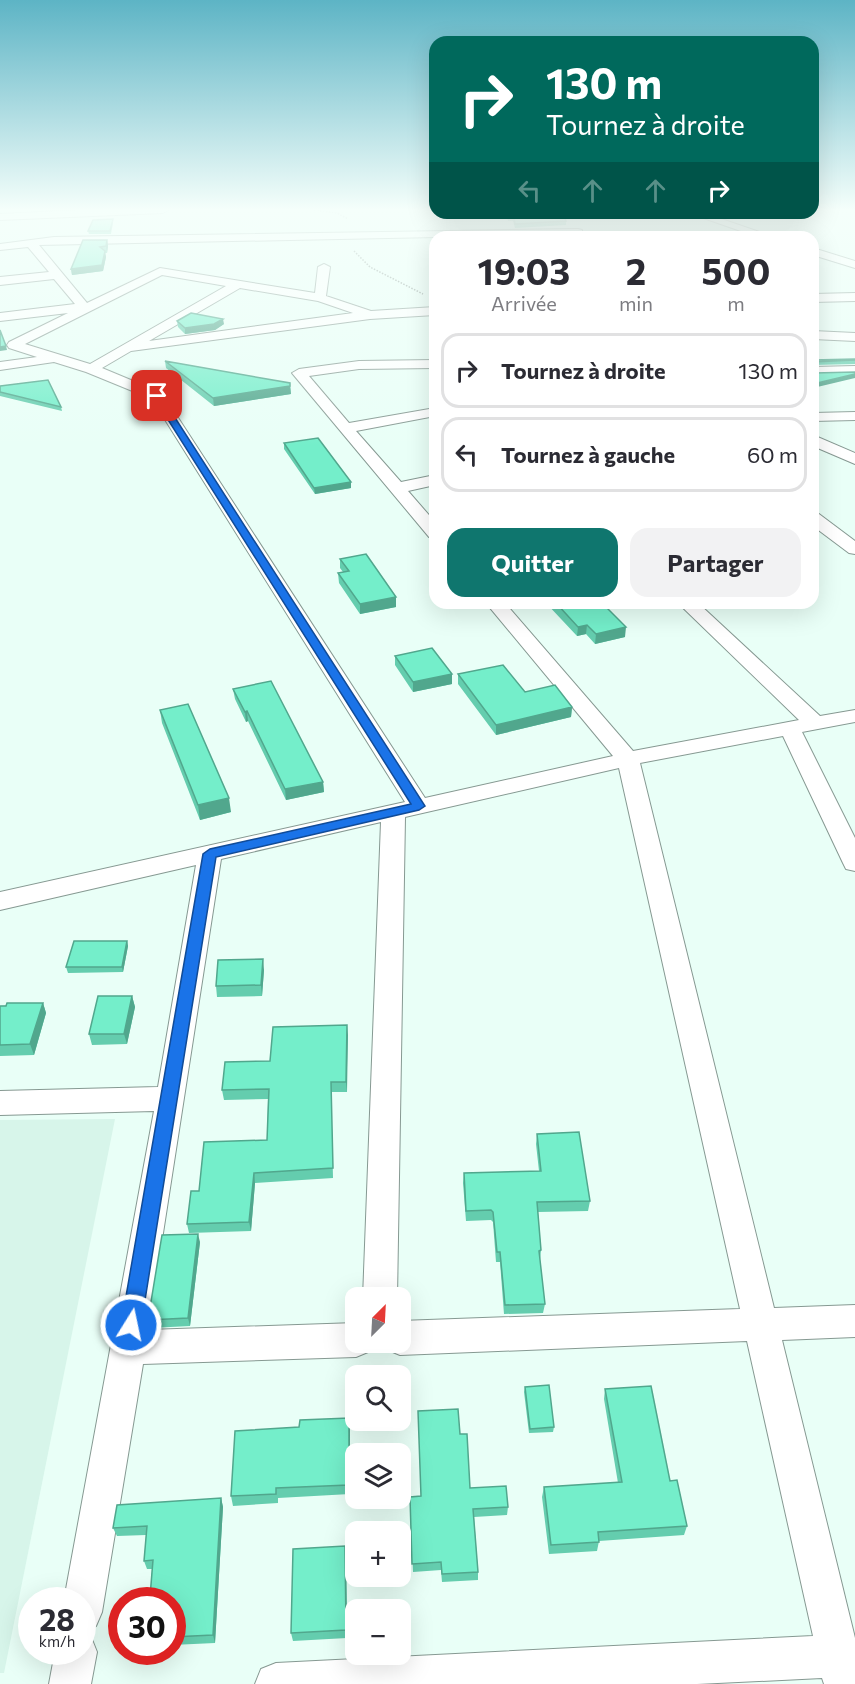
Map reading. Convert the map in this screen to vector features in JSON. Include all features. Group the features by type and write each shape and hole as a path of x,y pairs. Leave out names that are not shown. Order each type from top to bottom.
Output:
{"street":[{"path":"71,289 88,306"},
{"path":"124,289 14,345 91,369 157,396 406,809 381,1287"},
{"path":"91,369 232,289"},
{"path":"261,289 320,298 370,315"},
{"path":"320,298 321,289"},
{"path":"819,298 855,297"},
{"path":"0,317 88,306"},
{"path":"127,348 370,315 429,311"},
{"path":"819,335 855,337"},
{"path":"0,366 57,358"},
{"path":"429,364 359,365 299,373 429,526"},
{"path":"819,371 855,370"},
{"path":"346,428 429,412"},
{"path":"819,417 855,416"},
{"path":"819,443 855,459"},
{"path":"397,488 429,481"},
{"path":"819,522 855,549"},
{"path":"276,1684 841,1670 628,759 500,609"},
{"path":"693,609 816,724"},
{"path":"0,901 628,759 855,716"},
{"path":"790,729 848,831 855,863"},
{"path":"86,1587 171,1099 210,854"},
{"path":"0,1103 171,1099"},
{"path":"411,1338 855,1321"},
{"path":"127,1348 345,1340"},
{"path":"70,1684 74,1665"}],"path":[{"path":"412,289 424,295"}],"shaded area":[{"path":"115,1119 21,1587 18,1587 18,1603 4,1673 0,1673 0,1120"}],"building":[{"path":"191,313 223,319 214,324 185,328 177,321"},
{"path":"0,330 6,346 0,347"},
{"path":"855,359 819,362 819,360"},
{"path":"165,361 290,383 290,386 213,398"},
{"path":"855,372 855,374 819,383 819,373"},
{"path":"48,380 61,407 0,392 0,386"},
{"path":"318,438 351,482 314,488 284,443"},
{"path":"366,554 396,597 360,604 338,573 349,571 340,559"},
{"path":"562,609 608,609 626,627 596,634 587,625 578,627"},
{"path":"432,648 452,674 413,682 395,656"},
{"path":"503,665 525,692 555,685 572,707 496,725 458,674"},
{"path":"271,681 323,782 285,789 247,711 245,712 233,689"},
{"path":"188,704 229,798 198,805 160,710"},
{"path":"74,941 127,941 122,967 66,967"},
{"path":"263,959 261,985 216,986 218,960"},
{"path":"98,996 132,996 124,1034 89,1034"},
{"path":"7,1003 43,1003 30,1044 0,1045 0,1006 6,1006"},
{"path":"347,1025 346,1082 331,1082 333,1168 254,1173 249,1222 187,1224 191,1191 199,1191 204,1142 267,1140 269,1089 222,1090 225,1062 270,1061 273,1027"},
{"path":"579,1132 590,1201 537,1202 541,1250 539,1251 545,1304 505,1305 500,1252 497,1252 493,1212 491,1210 466,1211 464,1173 541,1171 537,1134"},
{"path":"198,1234 188,1318 148,1320 162,1235"},
{"path":"549,1385 554,1427 530,1429 525,1387"},
{"path":"651,1386 670,1481 677,1480 687,1526 598,1532 599,1542 551,1545 544,1487 622,1482 605,1389"},
{"path":"458,1409 460,1434 467,1434 470,1488 506,1486 508,1507 473,1509 478,1572 442,1574 441,1562 412,1564 411,1497 421,1496 418,1411"},
{"path":"345,1418 345,1431 349,1431 349,1443 345,1443 345,1485 276,1488 276,1494 231,1496 235,1431 299,1427 300,1420"},
{"path":"221,1498 213,1635 186,1636 186,1587 151,1587 153,1560 144,1561 147,1526 113,1528 117,1505"},
{"path":"345,1546 345,1630 291,1633 293,1549"}],"route":[{"path":"131,1325 171,1099 210,854 419,806 157,396"}]}
